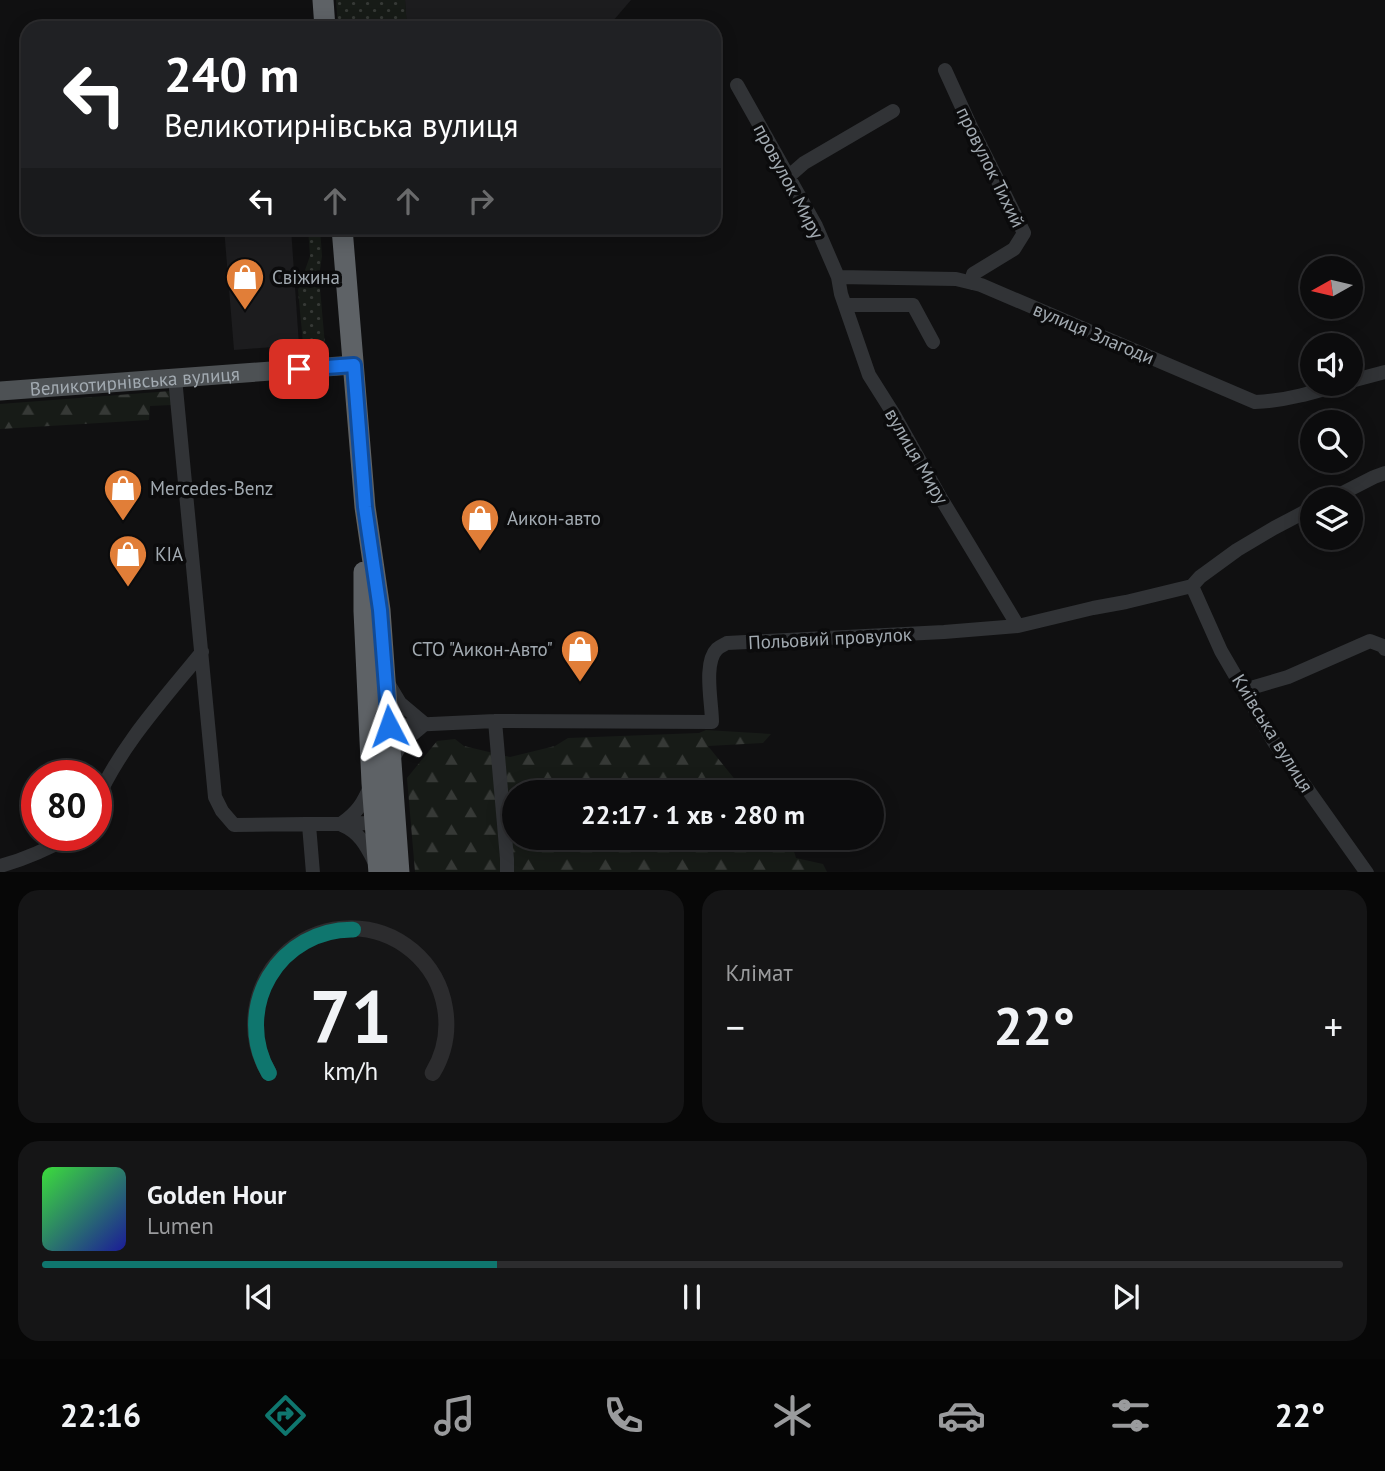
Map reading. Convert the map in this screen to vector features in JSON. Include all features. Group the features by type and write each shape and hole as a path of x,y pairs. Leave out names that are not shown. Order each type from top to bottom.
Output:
{"highway":[{"path":"323,0 324,21"},
{"path":"343,235 365,507 364,611 389,726 400,872"},
{"path":"346,282 348,261 356,235"},
{"path":"377,680 371,755 379,872"}],"main road":[{"name":"Великотирнівська вулиця","path":"0,391 354,365"}],"street":[{"name":"провулок Тихий","path":"945,70 1024,233 1014,249 973,274 971,283"},
{"name":"провулок Миру","path":"737,85 816,226 838,277"},
{"path":"788,177 804,163 893,111"},
{"name":"вулиця Злагоди","path":"838,277 956,279 981,285 1255,402 1300,395"},
{"name":"вулиця Миру","path":"838,277 869,375 1018,626"},
{"path":"845,305 913,305 933,342"},
{"path":"1363,378 1385,372"},
{"path":"175,378 215,797 234,825 375,823 386,828 397,842"},
{"path":"1354,487 1385,474"},
{"name":"Польовий провулок","path":"389,726 495,721 712,722 709,672 717,649 727,643 1018,626 1196,581 1237,550 1300,514"},
{"name":"Київська вулиця","path":"1196,581 1222,651 1273,742 1366,872"},
{"path":"1244,690 1288,677 1370,641 1385,649"},
{"path":"112,772 202,652"},
{"path":"377,680 425,724 401,745 392,765"},
{"path":"495,721 507,872"},
{"path":"371,755 378,737 389,726"},
{"path":"340,824 360,807 372,783"},
{"path":"375,823 387,813 394,800"},
{"path":"340,824 356,833 365,844 379,872"},
{"path":"309,825 313,872"},
{"path":"0,866 18,862 43,851"}],"shaded area":[{"path":"405,0 631,0 613,21 406,21"},
{"path":"225,235 291,235 299,345 234,350"}],"green space":[{"path":"336,0 405,0 406,21 338,21"},
{"path":"308,235 320,235 322,256 319,277 325,345 320,355 314,358 304,354 298,290 310,256"},
{"path":"171,391 172,405 150,406 149,420 0,429 0,404"},
{"path":"706,730 771,734 763,743 708,746 735,780 502,780 502,850 794,850 796,858 823,864 827,872 415,872 407,778 437,741 455,739 464,746 510,757 555,746 568,738 699,733"}],"place":[{"name":"Свіжина","path":"245,311"},
{"name":"Mercedes-Benz","path":"123,522"},
{"name":"Аикон-авто","path":"480,552"},
{"name":"KIA","path":"128,588"},
{"name":"СТО \"Аикон-Авто\"","path":"580,683"}],"route":[{"path":"299,369 354,365 365,507 380,610 389,726"}]}
